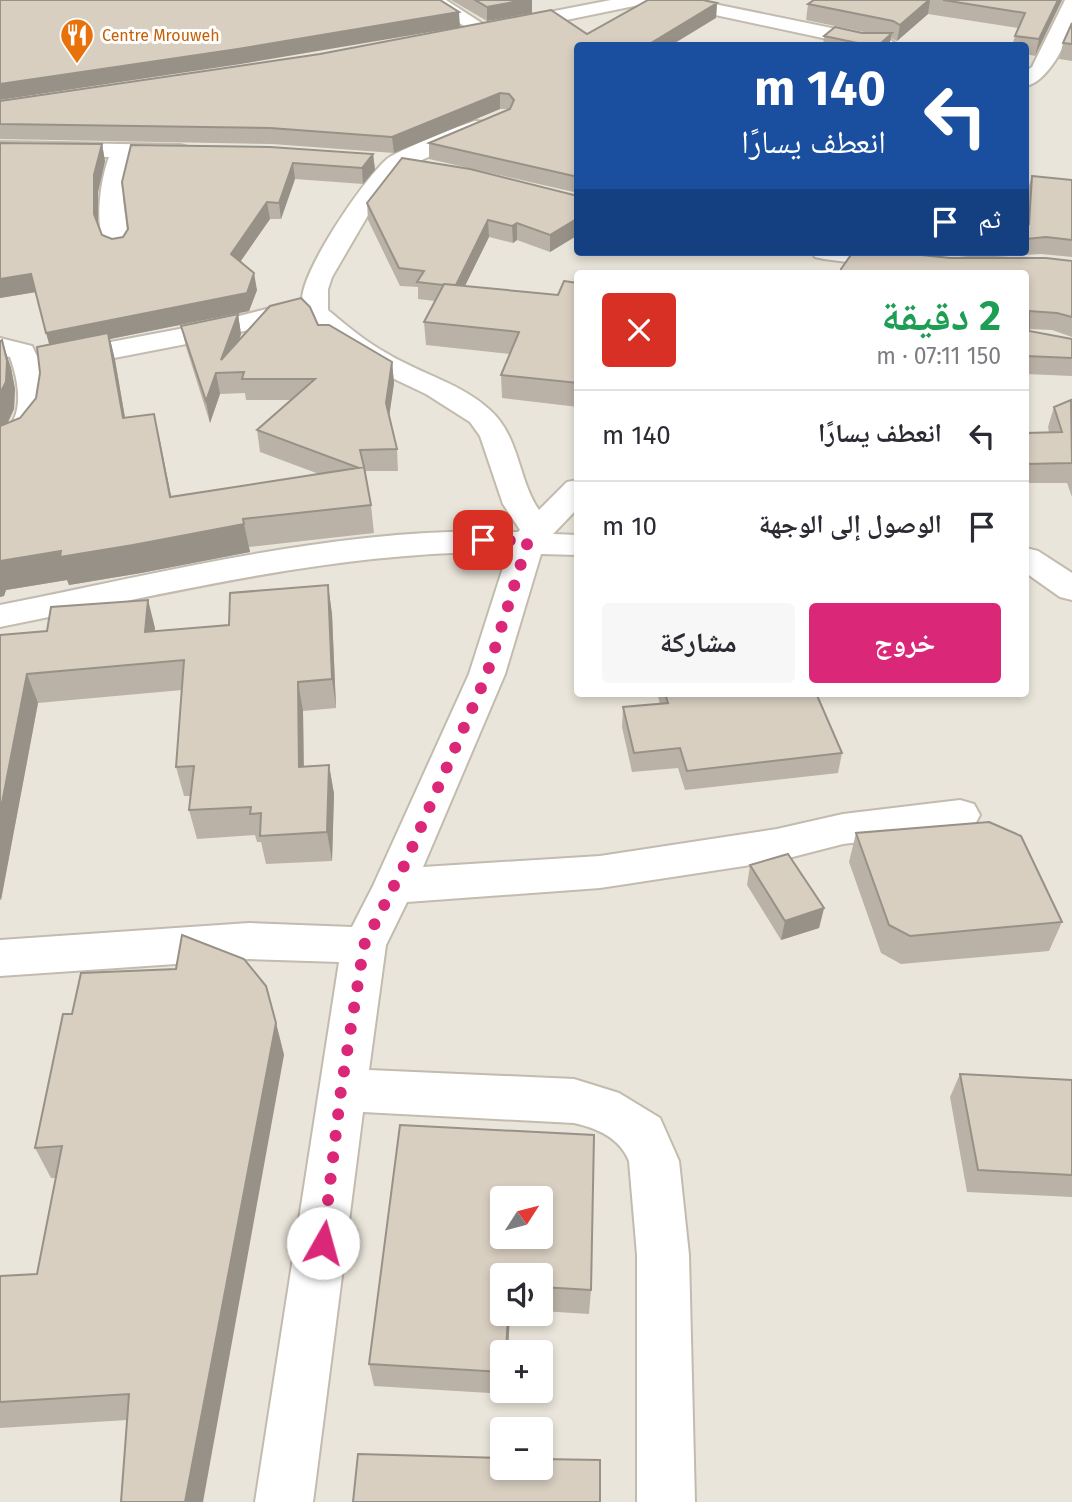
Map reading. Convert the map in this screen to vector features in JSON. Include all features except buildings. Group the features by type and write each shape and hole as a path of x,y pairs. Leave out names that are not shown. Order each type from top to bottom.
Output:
{"street":[{"path":"432,0 485,31"},
{"path":"459,36 639,0"},
{"path":"669,0 871,42"},
{"path":"1030,72 1072,4"},
{"path":"490,122 385,162 374,188 326,265 315,289 314,305 315,312 343,337 379,361 436,388 480,416 495,436 532,535"},
{"path":"0,149 196,152"},
{"path":"117,246 110,218 110,198 123,151"},
{"path":"385,162 437,170"},
{"path":"810,270 823,256"},
{"path":"860,256 925,264"},
{"path":"27,366 212,331 314,305"},
{"path":"0,346 22,352 27,366 32,407 23,435 0,446"},
{"path":"284,1502 316,1294 341,1090 364,945 394,886 487,674 532,535 574,493"},
{"path":"0,616 210,576 389,547 532,535 574,544"},
{"path":"1029,560 1072,589"},
{"path":"394,886 600,873 777,845 843,829 960,815"},
{"path":"0,958 249,941 364,945"},
{"path":"341,1090 575,1101 602,1108 643,1134 654,1161 663,1255 666,1502"}],"shaded area":[{"path":"0,0 1072,0 1072,1502 0,1502"}],"place":[{"name":"Centre Mrouweh","path":"77,65"}],"route":[{"path":"323,1243 341,1090 364,945 405,864 487,674 528,541 483,540"}]}
